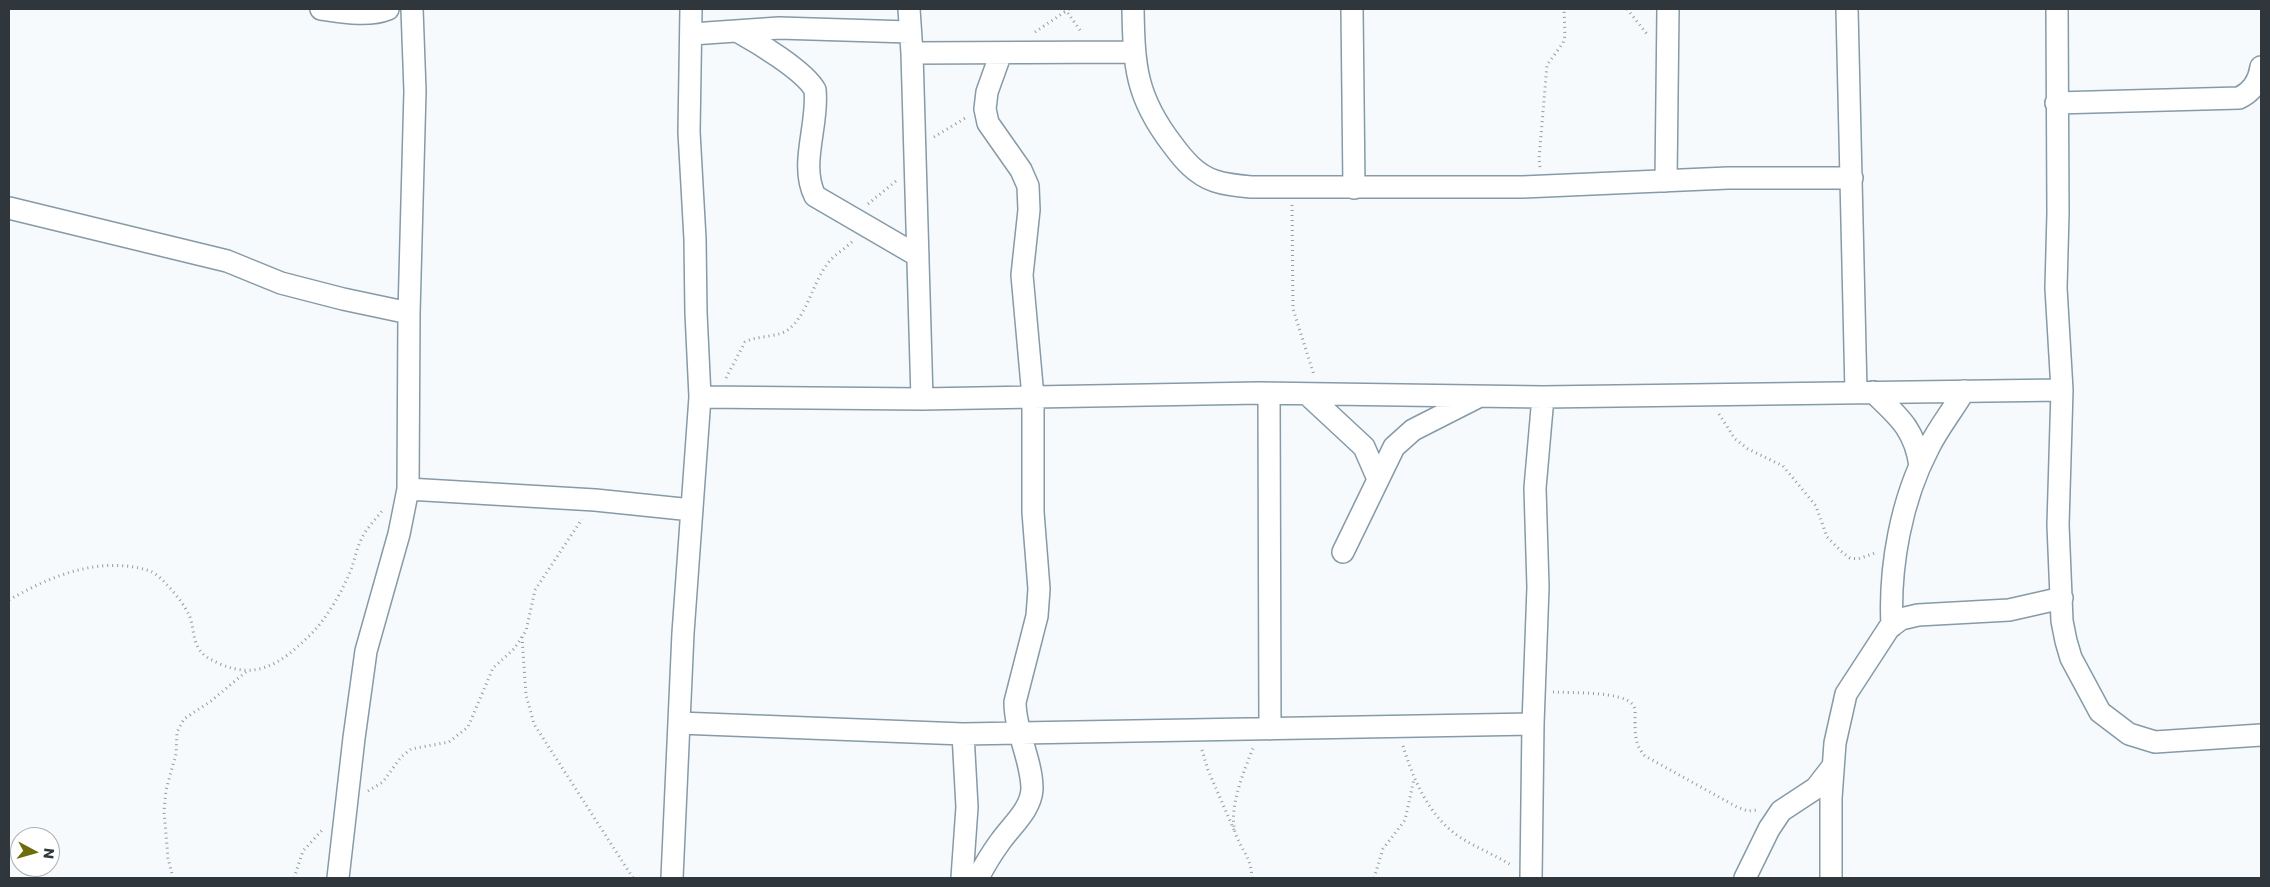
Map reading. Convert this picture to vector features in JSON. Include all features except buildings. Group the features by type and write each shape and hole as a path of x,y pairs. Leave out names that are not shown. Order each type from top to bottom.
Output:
{"street":[{"path":"321,9 356,12 379,12 388,9"},
{"path":"338,878 366,651 396,543 408,489 409,313 415,110 412,9"},
{"path":"672,878 692,510 707,397 696,313 695,239 689,132 691,9"},
{"path":"909,9 922,399"},
{"path":"1133,9 1134,52 1138,79 1157,125 1181,157 1194,170 1214,181 1252,187 1354,188 1549,186 1728,178 1852,178"},
{"path":"1352,9 1354,188"},
{"path":"1666,180 1668,9"},
{"path":"1847,9 1852,178 1864,392 1906,424 1912,436 1920,466"},
{"path":"2057,9 2058,213 2056,288 2062,390 2058,525 2062,621 2072,658 2100,712 2128,734 2155,742 2258,739"},
{"path":"692,34 779,28 1001,53 1134,52"},
{"path":"737,31 758,43 812,84 816,96 809,169 811,190 815,196 918,256"},
{"path":"978,878 1000,842 1027,807 1032,790 1015,714 1016,691 1037,616 1040,589 1033,512 1033,397 1022,275 1029,210 1028,186 1022,170 988,123 985,109 986,96 1001,53"},
{"path":"2056,103 2239,98 2256,90 2261,67"},
{"path":"9,208 227,261 281,283 409,313"},
{"path":"707,397 922,399 1269,394 1542,397 2062,390"},
{"path":"1892,626 1890,599 1904,511 1929,446 1964,392"},
{"path":"1265,729 1269,394"},
{"path":"1314,394 1364,447 1378,479"},
{"path":"1343,552 1394,447 1404,437 1478,396"},
{"path":"1531,878 1533,724 1538,587 1535,488 1542,397"},
{"path":"408,489 595,500 692,510"},
{"path":"1831,878 1830,798 1835,742 1846,694 1892,626 1901,618 1918,615 2009,610 2062,598"},
{"path":"679,723 964,734 1533,724"},
{"path":"962,878 967,807 964,734"},
{"path":"1745,878 1769,829 1781,811 1816,788 1833,766"}],"path":[{"path":"1549,186 1541,170 1539,159 1547,65 1563,43 1565,36 1564,9"},
{"path":"707,397 745,342 782,332 789,328 801,313 824,268 832,258 856,237 870,202 914,164 935,135 972,113 986,96"},
{"path":"1292,187 1292,308 1314,394"},
{"path":"1707,395 1736,439 1748,449 1783,466 1816,506 1828,537 1850,558 1867,558 1900,539"},
{"path":"294,878 304,851 346,803 383,782 401,757 411,749 436,746 449,742 468,727 476,712 493,668 514,649 522,636 528,623 535,590 595,500"},
{"path":"9,600 48,580 75,570 104,567 150,572 161,579 188,612 198,648 207,658 234,670 247,671 266,668 282,660 309,636 333,605 351,569 362,538 383,510"},
{"path":"522,636 526,695 534,724 633,878"},
{"path":"174,878 168,858 164,811 166,790 176,754 177,732 184,719 211,702 247,671"},
{"path":"1534,691 1614,696 1631,702 1635,708 1635,736 1638,748 1645,756 1748,811 1788,806"},
{"path":"1397,726 1414,779 1430,807 1447,828 1531,878"},
{"path":"1236,834 1235,809 1239,788 1265,729"},
{"path":"1199,730 1208,770 1236,834 1250,860 1252,878"},
{"path":"1374,878 1383,849 1405,820 1414,779"}]}
